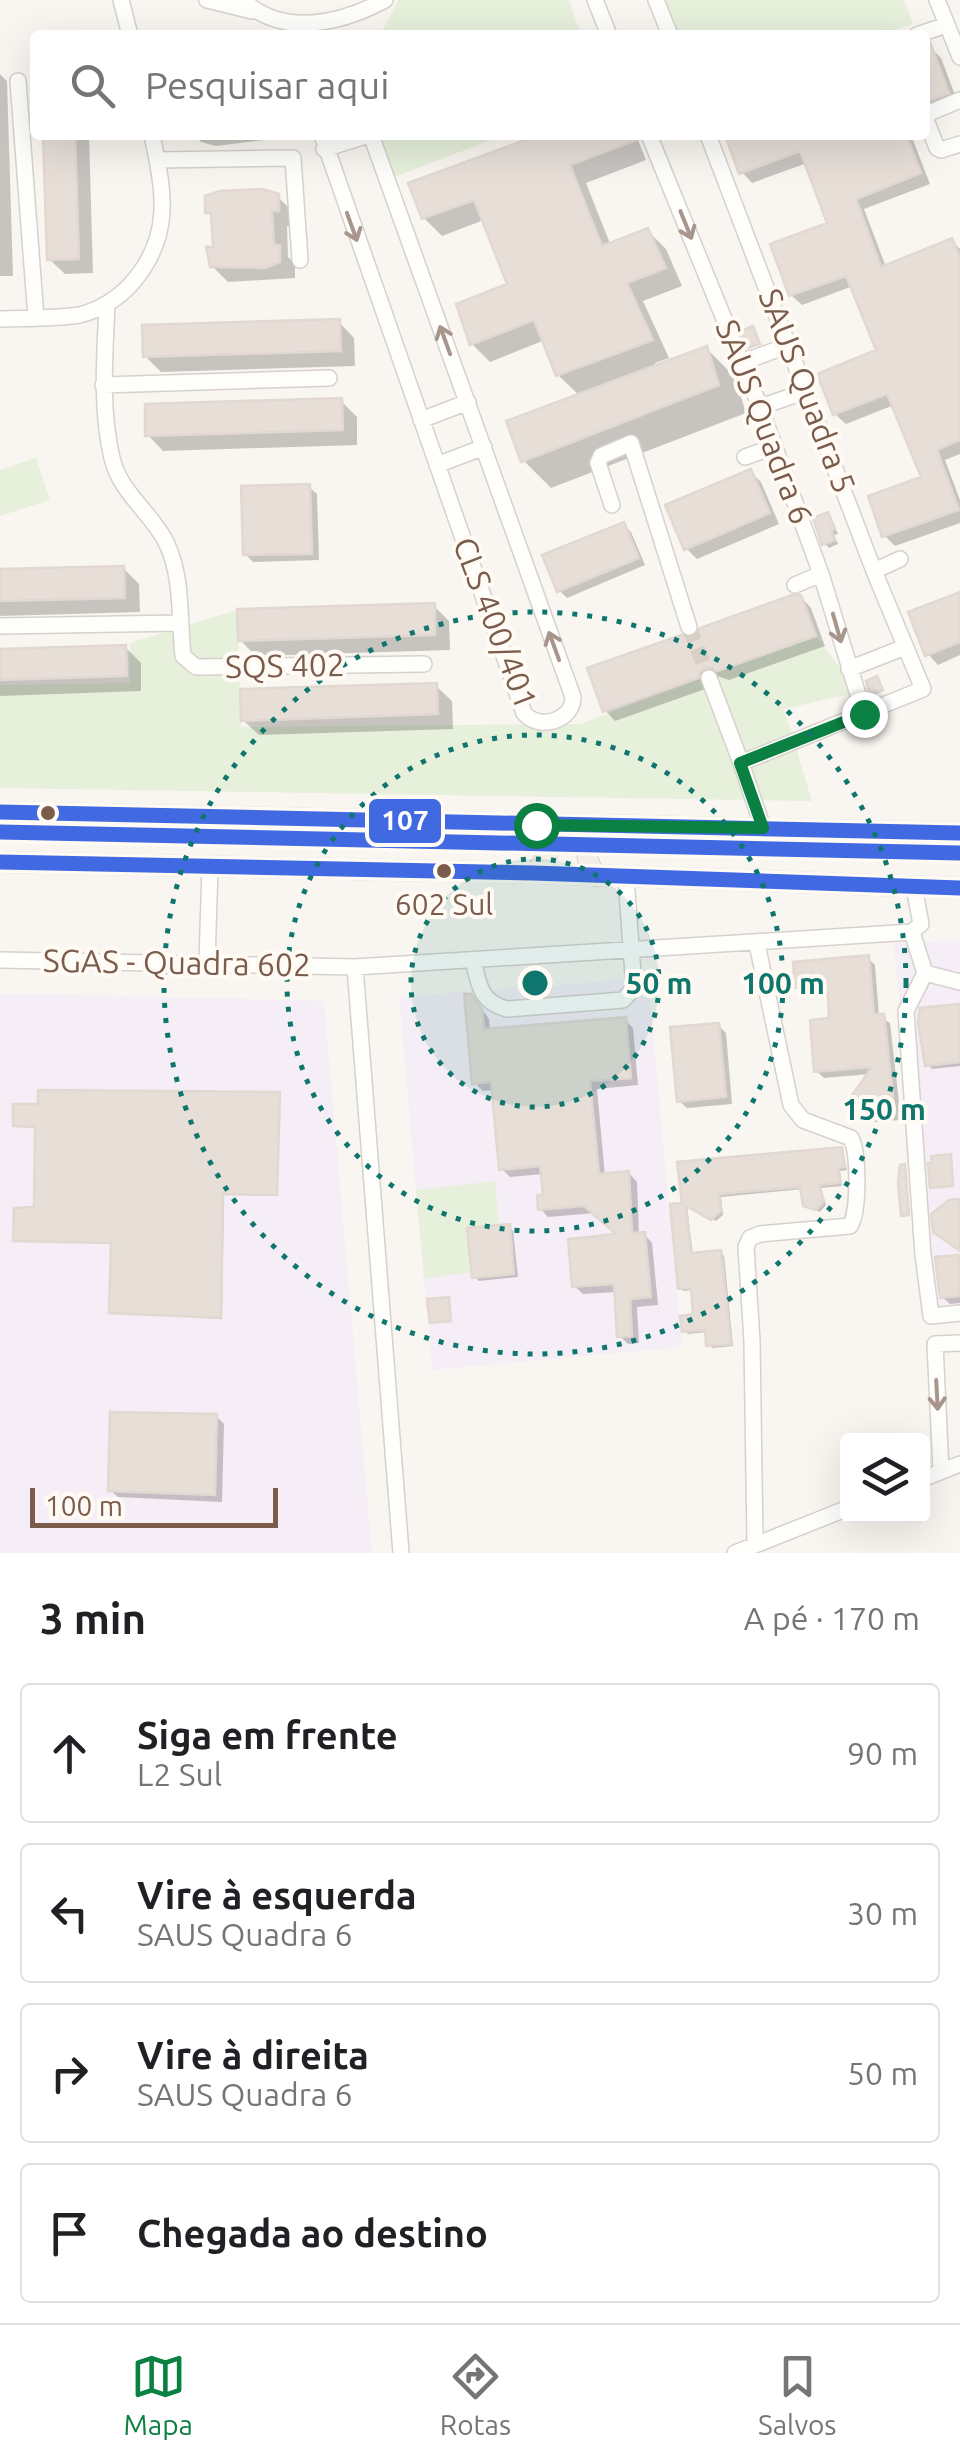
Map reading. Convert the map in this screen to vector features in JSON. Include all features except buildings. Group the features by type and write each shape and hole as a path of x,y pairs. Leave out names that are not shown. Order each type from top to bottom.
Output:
{"main road":[{"path":"0,812 960,833"},
{"path":"533,873 548,857 550,848 536,825"},
{"path":"596,876 586,851 595,833 607,825"},
{"path":"0,862 533,873 960,888"}],"street":[{"path":"120,0 129,30"},
{"path":"207,0 249,6 299,29 358,14 384,0"},
{"path":"594,0 607,30"},
{"path":"656,0 668,30"},
{"path":"937,0 960,57"},
{"path":"356,30 358,14"},
{"path":"930,30 946,24"},
{"path":"18,81 36,318"},
{"path":"930,113 960,100"},
{"path":"930,130 941,150 960,144"},
{"path":"0,319 82,314 125,292 145,268 159,240 164,208 153,140"},
{"name":"CLS 400/401","path":"323,142 524,713 529,720 545,724 566,714 573,707 573,697 372,140"},
{"name":"SAUS Quadra 6","path":"651,140 760,407 821,574 864,714"},
{"name":"SAUS Quadra 5","path":"710,140 923,689 864,714"},
{"path":"158,160 293,158 300,260"},
{"name":"SQS 402","path":"106,304 104,385 112,460 135,504 166,543 180,587 183,656 196,667 424,664"},
{"path":"743,362 789,345"},
{"path":"104,385 329,378"},
{"path":"760,407 807,392"},
{"path":"421,420 468,402"},
{"path":"612,505 598,463 601,456 630,443 689,627"},
{"path":"437,466 484,447"},
{"path":"744,457 774,447"},
{"path":"874,571 900,559"},
{"path":"796,585 821,574"},
{"path":"0,626 180,624"},
{"path":"849,668 906,646"},
{"path":"708,678 763,828"},
{"path":"740,763 864,714"},
{"path":"207,962 210,867"},
{"path":"473,960 485,999 507,1009 624,1000 634,988 626,878"},
{"path":"914,887 921,924 912,932 925,973 906,1011 941,1472"},
{"name":"SGAS - Quadra 602","path":"0,960 354,967 912,932"},
{"path":"755,1543 752,1341 746,1246 750,1238 760,1234 850,1226 855,1217 856,1178 855,1145 851,1138 803,1120 791,1105 757,944"},
{"path":"354,967 400,1553"},
{"path":"925,973 960,982"},
{"path":"931,1316 960,1313"},
{"path":"934,1344 960,1343"},
{"path":"930,1475 960,1464"},
{"path":"735,1553 840,1511"}],"shaded area":[{"path":"960,940 960,1323 928,1325 894,943"},
{"path":"648,978 682,1347 432,1370 399,997"},
{"path":"0,993 324,1001 372,1553 0,1553"}],"green space":[{"path":"398,0 569,0 579,30 383,30"},
{"path":"666,0 904,0 913,24 896,30 677,30"},
{"path":"383,140 491,140 389,179"},
{"path":"36,458 50,500 0,516 0,470"},
{"path":"237,610 241,727 580,724 816,636 858,692 784,709 812,801 0,788 0,685 130,683 130,643"},
{"path":"495,1181 503,1268 424,1279 416,1190"}],"tunnel":[{"path":"689,627 709,678"}],"transit line":[{"name":"107","path":"0,812 960,833"},
{"path":"0,832 960,853"},
{"name":"107","path":"0,862 533,873 960,888"}],"place":[{"name":"602 Sul","path":"444,871"}],"route":[{"path":"536,825 763,828 740,763 864,714"}]}
